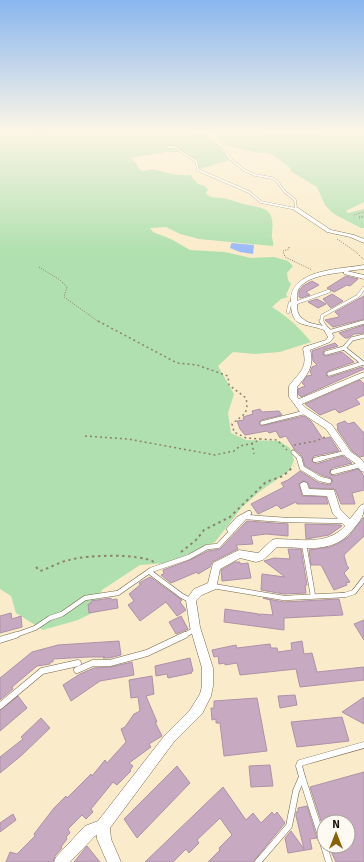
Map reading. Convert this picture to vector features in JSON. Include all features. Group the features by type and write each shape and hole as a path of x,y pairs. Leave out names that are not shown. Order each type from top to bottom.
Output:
{"street":[{"path":"296,209 329,231 352,236 364,241"},
{"path":"362,467 347,452 334,432 320,420 306,412 297,403 293,397 292,391 293,386 308,366 309,359 306,349 330,339 328,331 308,325 294,315 293,304 295,290 299,285 319,274 364,267"},
{"path":"342,271 364,277"},
{"path":"297,403 364,374"},
{"path":"304,485 306,492 331,493 334,508 338,515 348,523"},
{"path":"61,862 90,831 104,826 169,739 179,727 194,715 201,704 208,690 209,678 207,661 196,629 191,600 198,592 212,586 216,566 238,554 256,559 261,557 275,543 321,544 333,541 344,534 348,523 364,508"},
{"path":"104,826 104,839 114,862"}],"lane":[{"path":"201,171 249,192 258,200 296,209 295,200 284,191 277,181 272,178 247,171"},
{"path":"364,288 358,296 322,316 321,320 328,331 364,322"},
{"path":"288,312 290,303 293,304 329,291"},
{"path":"326,353 344,348 347,342 355,337 364,336"},
{"path":"344,348 363,364"},
{"path":"329,374 363,364"},
{"path":"262,423 306,412"},
{"path":"291,452 300,459 302,468 320,479 329,482"},
{"path":"315,460 347,452"},
{"path":"333,472 362,467"},
{"path":"232,532 230,530 231,527 241,516 249,513"},
{"path":"0,640 35,628 50,618 62,614 85,598 118,593 159,565 189,556 207,547 218,546 245,517 348,523"},
{"path":"304,543 313,596"},
{"path":"138,580 151,574 159,565"},
{"path":"151,574 170,585 182,596 191,600"},
{"path":"212,586 284,598 345,595 354,592 364,578"},
{"path":"77,670 93,663 110,663 147,653 196,629"},
{"path":"0,706 42,671 78,663"},
{"path":"316,821 299,766 300,762 364,744"},
{"path":"258,862 289,826 296,791 302,777"}],"path":[{"path":"354,215 364,212"},
{"path":"364,217 360,218 364,220"},
{"path":"329,231 327,232 332,237 356,252 364,260"},
{"path":"289,247 289,249 283,251 285,257 319,274"},
{"path":"39,267 64,284 67,290 64,297 80,306 100,322 177,363 198,365 228,376 229,385 246,398 248,409 246,413 232,424 234,432 246,438 277,440 291,452 295,460 294,464 285,474 266,482 230,517 204,530 196,540 179,554"},
{"path":"291,452 293,446 316,441 334,432"},
{"path":"85,436 110,436 215,455 227,453 240,446 260,439"},
{"path":"252,443 254,454"},
{"path":"36,567 40,572 59,562 72,559 113,557 147,558 159,565"}],"green space":[{"path":"0,171 160,171 177,175 190,175 198,184 205,186 208,190 206,193 209,196 228,199 267,211 272,219 273,246 199,239 180,234 166,227 150,228 153,232 171,239 190,250 225,252 251,258 274,257 288,261 293,266 287,273 288,280 291,284 286,295 288,297 281,299 272,307 293,323 311,342 280,352 255,354 233,352 218,366 234,394 228,413 231,433 246,440 279,441 290,448 294,460 290,470 259,492 242,507 215,542 168,563 140,565 102,590 92,613 78,620 43,630 16,613 11,596 0,589"},
{"path":"364,171 364,202 346,211 348,213 364,209 364,228 361,228 334,214 325,205 317,187 292,172"}],"water":[{"path":"232,243 254,245 253,254 240,252 230,248"}],"building":[{"path":"346,276 358,279 350,286 347,285 334,292 327,288"},
{"path":"312,281 319,285 306,292 310,295 301,298 299,297 299,291 303,286"},
{"path":"332,294 343,301 331,308 323,299"},
{"path":"364,296 364,319 333,327 325,320 339,317 335,312"},
{"path":"317,299 326,304 318,308 308,302"},
{"path":"364,325 364,333 354,334 348,338 345,338 339,333"},
{"path":"335,343 338,346 324,350 323,355 327,356 342,352 354,362 328,371 326,374 327,377 362,367 364,369 301,397 298,394 298,389 305,386 302,383 307,376 312,375 310,372 312,367 317,365 313,361 312,351"},
{"path":"360,380 364,384 364,395 356,399 360,404 339,413 335,409 320,415 305,404"},
{"path":"260,409 262,412 279,411 282,415 261,420 259,423 261,426 304,416 311,421 323,439 330,437 339,451 314,456 312,461 316,464 343,456 352,463 332,468 329,473 334,476 358,469 362,473 364,476 364,490 352,493 355,504 341,504 335,489 310,488 308,483 304,481 299,484 302,496 326,497 328,504 297,504 296,502 281,509 277,505 258,514 251,504 284,487 281,483 288,480 300,471 319,483 330,485 333,481 331,478 321,475 305,466 302,456 294,449 286,436 280,438 276,431 245,435 240,429 237,421 244,420 243,417 253,414 252,411"},
{"path":"345,421 348,424 354,422 364,433 364,456 360,457 352,451 337,429 337,424"},
{"path":"364,517 364,536 344,555 349,568 344,573 350,582 346,583 347,585 334,590 321,565 311,565 309,550 330,547 339,543 348,537"},
{"path":"247,521 288,524 288,536 266,534 251,536 253,544 236,545 238,549 212,562 210,567 198,574 197,572 171,583 161,575 164,574 163,570 190,560 208,551 220,549"},
{"path":"305,524 342,526 329,535 306,539"},
{"path":"288,549 301,549 307,585 305,585 306,593 284,594 261,590 262,574 285,577 264,561 274,558 290,559"},
{"path":"235,562 240,562 240,564 248,563 251,578 222,581 221,570"},
{"path":"150,577 182,600 180,602 186,610 177,616 166,602 140,621 128,605 134,601 129,594 140,585 139,583"},
{"path":"111,598 111,600 117,599 118,608 89,613 88,604 91,604 91,601"},
{"path":"263,598 284,602 339,599 343,615 284,618 284,630 224,622 225,609 259,614 259,616 260,614 273,615 270,600"},
{"path":"11,613 12,619 21,616 22,627 0,633 0,616"},
{"path":"181,616 188,629 176,634 169,622"},
{"path":"364,620 364,640 354,624"},
{"path":"119,641 121,655 109,658 88,657 53,659 53,662 50,662 50,664 37,666 12,687 13,689 0,700 0,678 32,652 58,645"},
{"path":"302,641 304,654 312,653 317,672 364,667 364,680 300,687 296,669 240,675 237,663 225,665 225,663 219,664 218,656 214,657 212,650 236,645 237,648 270,644 271,648 277,648 278,652 292,650 291,643"},
{"path":"190,658 193,671 191,672 192,673 168,678 167,674 156,676 155,666"},
{"path":"132,662 134,675 100,681 71,701 63,685 80,674 94,668 111,667"},
{"path":"152,676 154,694 146,696 157,722 155,722 162,736 149,744 151,747 129,763 133,766 130,770 131,771 117,785 113,782 91,809 93,812 86,819 82,815 68,829 70,833 66,837 67,839 55,856 53,862 6,862 10,852 17,854 35,836 34,834 54,808 66,796 67,798 91,774 92,776 105,760 107,763 126,742 121,729 125,727 134,714 140,711 138,697 131,698 129,680"},
{"path":"295,695 297,705 280,708 278,696"},
{"path":"18,696 27,708 0,731 0,710"},
{"path":"364,697 364,724 342,712"},
{"path":"257,698 267,751 224,756 220,723 216,723 216,719 212,720 211,708 214,708 214,701"},
{"path":"342,717 349,741 297,747 291,722"},
{"path":"41,718 50,728 22,755 0,773 0,757 23,739 21,737"},
{"path":"270,765 273,786 251,787 249,766"},
{"path":"177,766 190,783 137,838 124,819"},
{"path":"364,772 364,862 336,862 332,854 356,854 356,814 319,814 310,787"},
{"path":"223,787 246,820 253,813 261,823 272,812 274,815 277,812 285,823 253,862 208,862 232,835 220,818 197,840 199,843 189,853 186,849 173,862 145,862"},
{"path":"307,806 316,838 310,839 312,849 288,853 285,838 291,831 304,849 296,816 298,808"},
{"path":"13,814 16,820 0,832 0,823"},
{"path":"87,846 100,862 74,862"}]}
